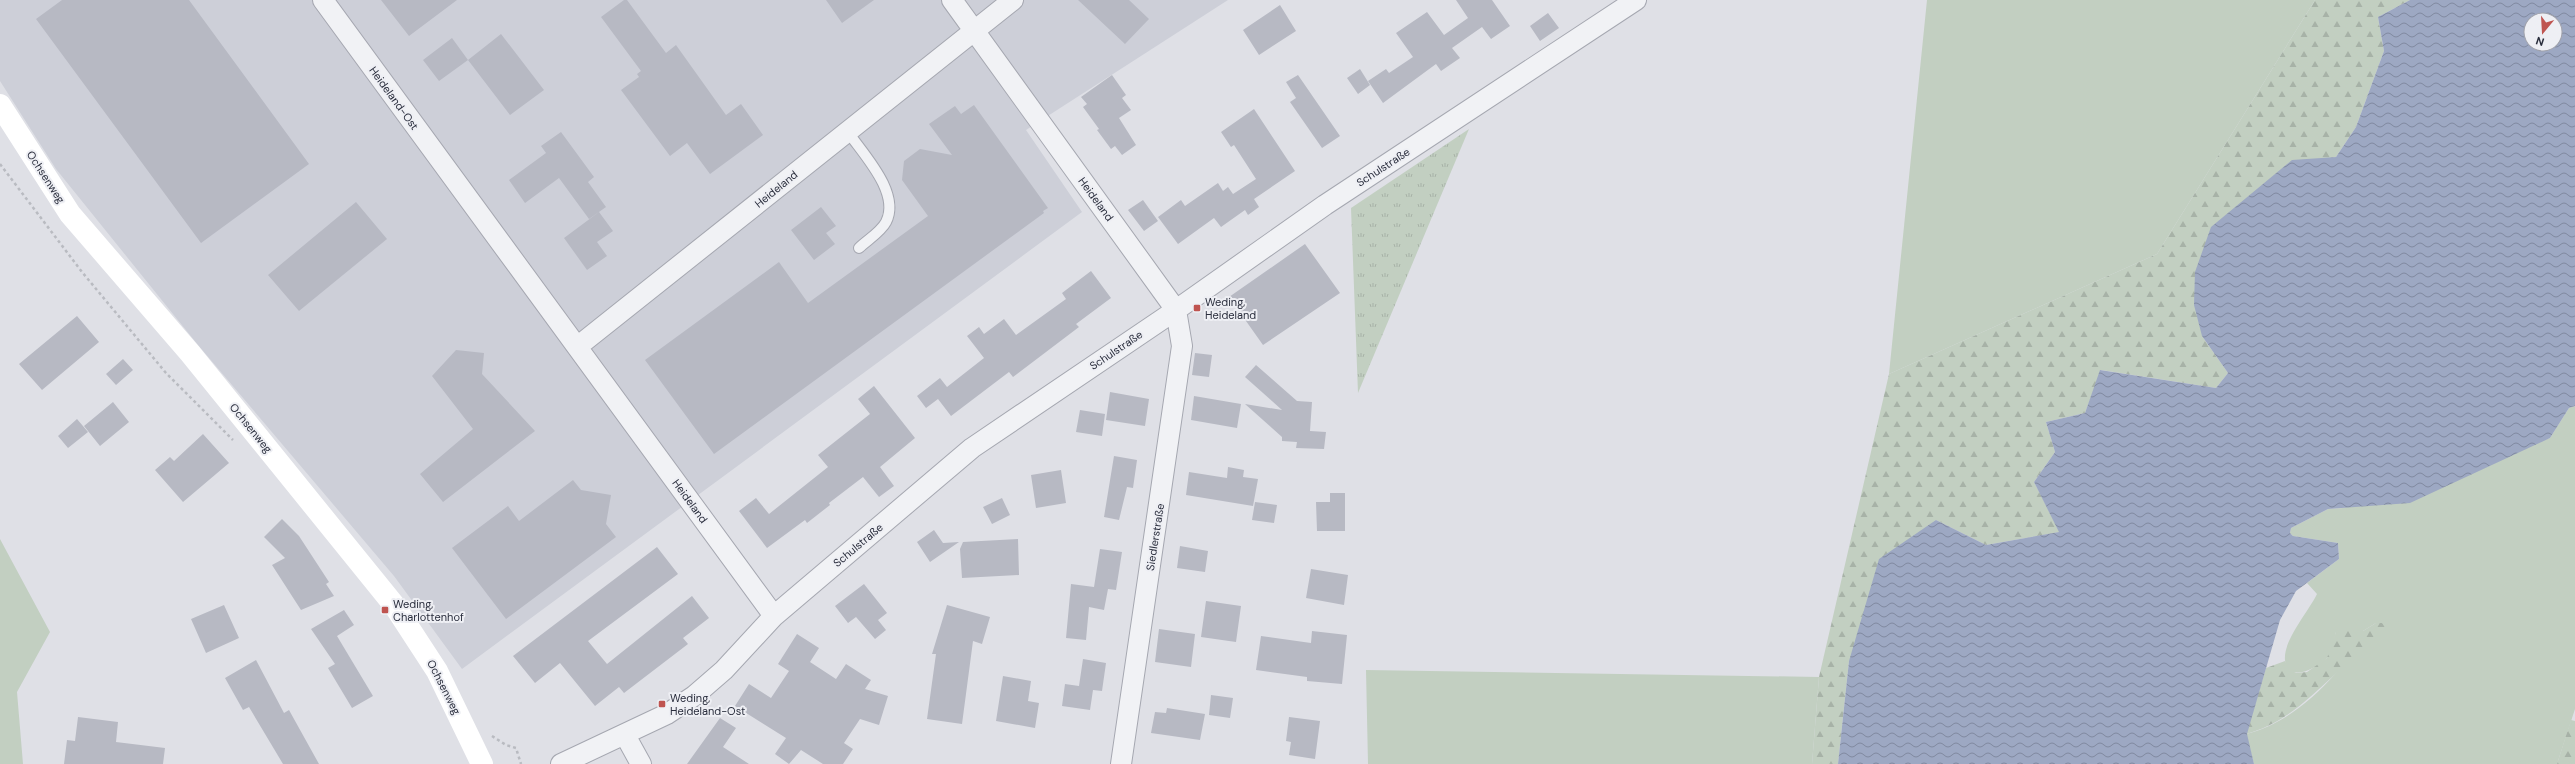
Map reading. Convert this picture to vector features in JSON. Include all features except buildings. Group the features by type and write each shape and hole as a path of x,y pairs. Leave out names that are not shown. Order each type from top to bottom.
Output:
{"main road":[{"name":"Ochsenweg","path":"0,105 70,214 190,353 394,605 437,671 482,764"}],"street":[{"name":"Heideland-Ost","path":"323,0 466,196"},
{"name":"Heideland","path":"952,0 1176,310"},
{"path":"975,31 1013,0"},
{"name":"Schulstraße","path":"561,764 667,714 694,696 724,670 774,616 972,448 1176,310 1325,205 1636,0"},
{"name":"Heideland","path":"577,347 975,31"},
{"name":"Heideland","path":"466,196 774,616"},
{"name":"Siedlerstraße","path":"1120,764 1182,346 1176,310"},
{"path":"625,735 641,764"}],"lane":[{"path":"848,132 886,187 889,204 886,222 859,248"}],"path":[{"path":"0,164 82,272 166,373 238,445"}],"shaded area":[{"path":"0,0 1228,0 1026,130 1082,212 462,669 394,576 198,345 56,169 0,81"}],"green space":[{"path":"1927,0 2315,0 2157,254 1889,374"},
{"path":"2315,0 2410,0 2378,17 2384,51 2356,127 2336,157 2316,160 2202,336 2228,373 2216,388 2101,370 2085,413 2046,422 2055,452 2034,482 2060,532 1986,545 1936,520 1849,661 1838,764 1812,764 1819,677 1889,374 2157,254"},
{"path":"1469,129 1358,393 1351,208"},
{"path":"2575,406 2575,709 2557,764 2254,764 2246,734 2267,727 2286,717 2304,704 2335,674 2376,623 2363,631 2336,632 2329,656 2317,666 2297,673 2291,671 2287,667 2285,652 2288,644 2297,626 2317,594 2307,583 2339,559 2338,543 2293,536 2290,533 2291,528 2328,509 2343,508 2550,438 2569,408"},
{"path":"0,539 50,632 17,692 23,764 0,764"},
{"path":"2376,623 2382,623 2390,630 2346,665 2297,708 2273,723 2246,734 2266,668 2285,661 2289,669 2296,673 2307,672 2327,658 2336,632 2351,626 2363,631"},
{"path":"1366,670 1819,677 1812,764 1368,764"},
{"path":"2571,720 2575,721 2575,764 2557,764"}],"water":[{"path":"2410,0 2575,0 2575,406 2569,408 2550,438 2410,503 2328,509 2291,528 2290,533 2293,536 2338,543 2339,559 2296,591 2280,620 2247,734 2254,764 1838,764 1849,661 1879,559 1936,520 1986,545 2059,532 2034,482 2055,452 2046,422 2085,413 2100,370 2216,388 2228,373 2202,336 2194,305 2195,272 2211,227 2292,160 2336,157 2356,127 2384,51 2378,17"}],"place":[{"name":"Weding, Heideland","path":"1197,308"},
{"name":"Weding, Charlottenhof","path":"385,610"},
{"name":"Weding, Heideland-Ost","path":"662,704"}]}
